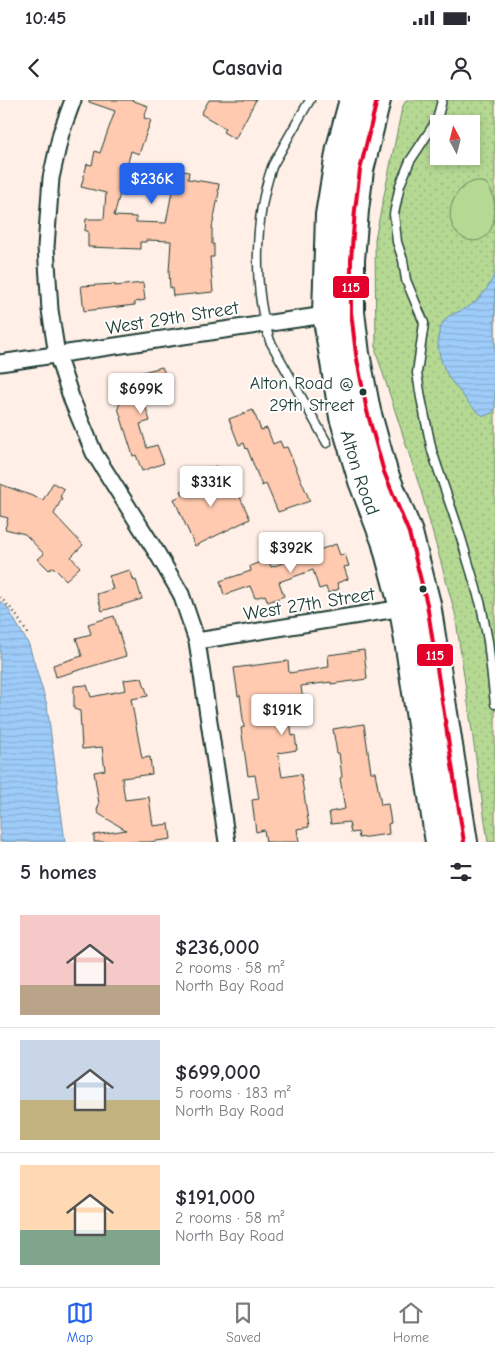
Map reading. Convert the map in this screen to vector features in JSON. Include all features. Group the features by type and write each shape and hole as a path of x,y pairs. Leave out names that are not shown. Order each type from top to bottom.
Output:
{"highway":[{"name":"Alton Road","path":"353,100 340,148 329,214 338,313 356,354 367,411 384,472 409,533 439,842"},
{"name":"Alton Road","path":"338,313 351,260 360,170 378,100"},
{"name":"Alton Road","path":"415,606 464,842"}],"street":[{"path":"73,100 61,133 51,178 46,247 50,310 58,355 72,400 94,453 181,594 197,641 227,842"},
{"name":"West 29th Street","path":"0,363 338,313"},
{"name":"West 27th Street","path":"197,641 415,606"}],"lane":[{"path":"310,100 273,166 264,199 258,238 258,271 264,324 277,353 327,443"},
{"path":"442,100 437,120 410,160 400,185 394,214 406,280 424,323 417,373 421,398 432,451 481,605 488,641 495,704"}],"path":[{"path":"0,597 15,613 30,636"}],"green space":[{"path":"406,100 495,100 495,842 488,842 455,613 421,491 376,352 375,239 402,108"},
{"path":"475,181 486,183 489,187 494,200 494,219 490,231 483,239 474,241 465,239 458,233 452,225 450,214 453,201 459,191"}],"water":[{"path":"495,273 495,409 492,413 484,416 471,406 448,376 441,359 438,340 439,331 443,323 449,316 471,305 480,298"},
{"path":"0,601 7,607 29,645 47,705 65,842 0,842"}],"building":[{"path":"89,100 131,100 148,106 144,118 151,120 139,154 131,151 114,216 136,217 136,222 166,223 176,170 189,172 188,179 219,184 212,228 214,257 210,257 213,292 173,296 172,288 170,288 169,272 171,241 146,240 146,242 140,242 140,249 88,247 88,231 85,231 86,219 104,219 106,193 81,187 87,164 92,165 95,151 100,153 115,111 89,102"},
{"path":"209,100 256,100 235,139 223,132 225,128 201,114"},
{"path":"143,283 145,300 135,302 135,305 84,311 81,286 115,284 115,286"},
{"path":"162,367 169,383 156,388 158,395 144,402 150,421 140,424 147,448 157,445 164,463 142,471 136,455 133,456 118,408 120,403 118,397 123,395 120,390 141,380 139,373"},
{"path":"253,410 261,430 267,428 273,444 280,441 283,448 287,447 310,501 278,512 266,484 262,486 247,448 244,443 239,445 229,419"},
{"path":"216,466 225,490 235,486 250,519 195,546 174,499 183,495 181,491 208,481 204,471"},
{"path":"53,483 64,489 54,514 83,545 71,557 80,567 66,580 53,567 49,570 38,559 44,554 25,534 5,529 8,518 0,516 0,484 43,500"},
{"path":"336,544 340,555 345,554 349,566 344,567 348,579 337,583 339,589 328,593 326,587 319,589 313,570 279,582 284,596 268,602 265,595 255,598 250,586 224,595 220,581 251,571 250,566 268,559 271,567"},
{"path":"130,570 134,581 136,580 142,599 102,611 97,594 113,589 109,576"},
{"path":"114,616 126,656 56,677 53,665 82,656 76,638 91,634 88,624"},
{"path":"364,650 367,679 301,686 304,710 289,712 292,736 295,735 297,750 278,753 282,777 301,774 309,827 297,829 299,842 266,842 264,830 256,832 252,800 259,799 255,775 248,776 241,728 244,727 240,695 238,696 234,668 288,661 289,673 329,667 328,655"},
{"path":"142,678 148,696 131,699 142,758 150,757 152,774 122,778 125,800 149,797 153,826 169,824 171,839 150,842 94,842 94,835 126,830 99,814 97,810 99,804 94,772 105,770 102,747 82,749 80,711 74,709 74,686 87,685 91,697 126,690 124,680"},
{"path":"364,724 371,772 375,772 381,805 388,804 391,823 388,824 389,834 359,838 358,832 351,833 349,822 331,824 329,812 345,809 340,778 342,777 339,753 337,753 333,729"}],"transit line":[{"name":"115","path":"377,100 360,170 355,210 351,260 351,312 356,354 367,411 384,472 409,533 427,604 464,842"}],"place":[{"name":"Alton Road @ 29th Street","path":"363,392"}]}
